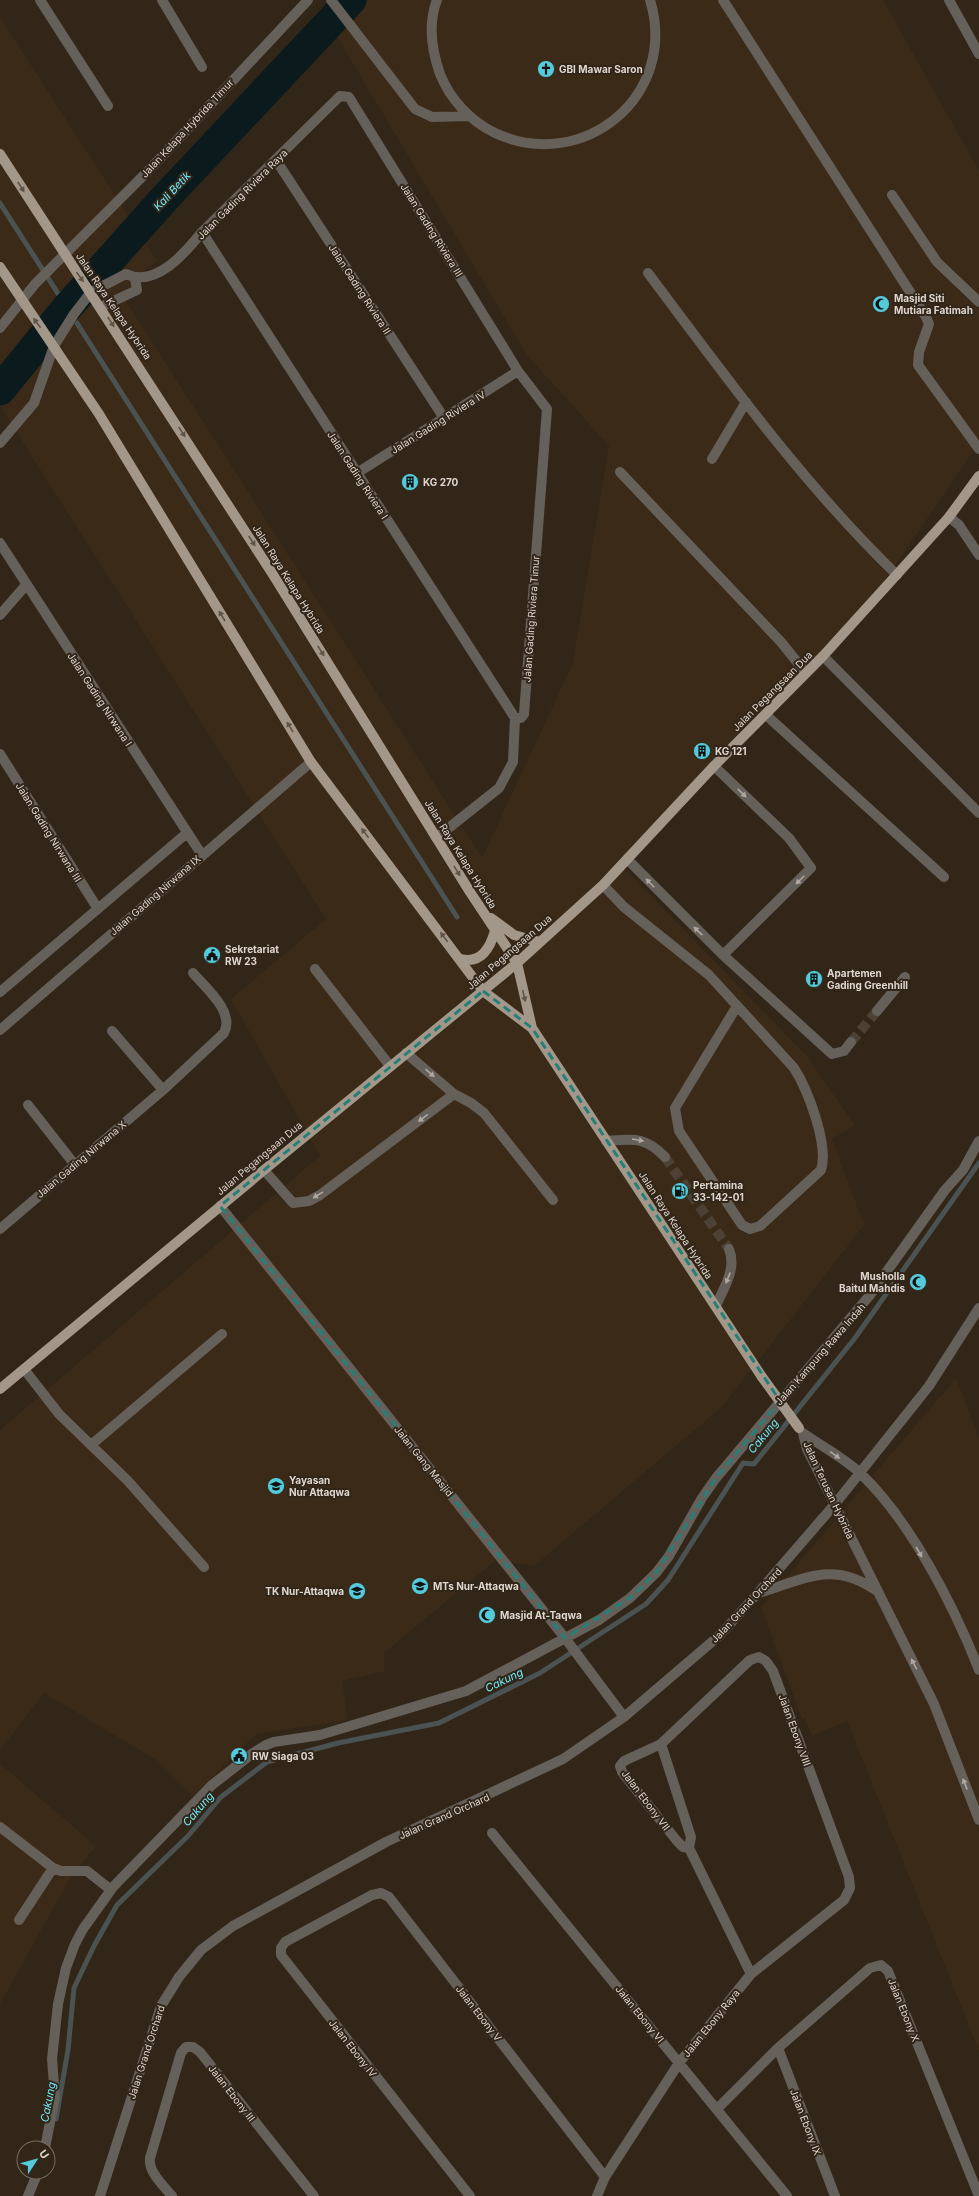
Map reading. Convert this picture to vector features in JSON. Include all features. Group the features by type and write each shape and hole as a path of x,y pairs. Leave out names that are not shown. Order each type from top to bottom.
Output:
{"main road":[{"name":"Jalan Raya Kelapa Hybrida","path":"0,154 64,254 102,307 268,566 436,838 517,963 532,1028"},
{"name":"Jalan Raya Kelapa Hybrida","path":"0,267 99,414 311,762 483,991 532,1028 762,1376 801,1431"},
{"name":"Jalan Pegangsaan Dua","path":"0,1389 220,1206 517,963 603,885 714,766 806,674 950,518 979,476"},
{"path":"480,906 490,918 514,934 540,942"},
{"path":"460,959 471,960 482,955 491,945 495,931"}],"street":[{"path":"40,0 108,106"},
{"path":"162,0 202,67"},
{"name":"Jalan Kelapa Hybrida Timur","path":"0,328 35,284 152,167 308,0"},
{"path":"331,0 415,109 432,117 469,116"},
{"path":"437,0 432,23 432,44 437,65 444,84 455,101 469,116 486,129 518,142 538,145 558,144 578,140 597,132 622,113 639,92 650,67 655,42 655,26 650,0"},
{"path":"722,0 926,317 929,324 919,352 918,365 979,448"},
{"path":"949,0 976,42 979,54"},
{"name":"Jalan Gading Riviera Raya","path":"90,291 126,274 136,278 155,274 167,267 187,251 202,232 340,96"},
{"name":"Jalan Gading Riviera III","path":"340,96 349,97 352,100 518,371"},
{"name":"Jalan Gading Riviera II","path":"276,160 444,418"},
{"path":"892,195 937,262 979,302"},
{"name":"Jalan Gading Riviera I","path":"202,232 515,718"},
{"path":"648,273 765,428 872,550 897,575"},
{"path":"102,307 137,290 136,278"},
{"path":"0,443 34,403 54,346 66,325 90,291"},
{"name":"Jalan Gading Riviera IV","path":"357,473 518,371"},
{"name":"Jalan Gading Riviera Timur","path":"515,718 521,718 524,714 547,409 518,371"},
{"path":"712,459 746,402"},
{"path":"620,472 781,642 806,674"},
{"path":"950,518 959,525 979,555"},
{"name":"Jalan Gading Nirwana I","path":"0,542 26,585 202,855"},
{"path":"0,615 26,585"},
{"path":"823,656 979,813"},
{"path":"766,715 944,877"},
{"path":"436,838 499,788 513,762 515,718"},
{"name":"Jalan Gading Nirwana III","path":"0,754 98,909"},
{"name":"Jalan Gading Nirwana IX","path":"0,1030 311,762"},
{"path":"714,766 789,838 811,868 723,955"},
{"path":"2,987 98,909 187,833"},
{"path":"627,859 723,955 832,1054 844,1051 851,1042"},
{"path":"603,885 624,906 709,975 794,1068 803,1082 818,1129 824,1161 821,1170 760,1226 750,1229 742,1225 679,1132 675,1112 675,1108 737,1006"},
{"path":"315,969 390,1066"},
{"name":"Jalan Gading Nirwana X","path":"0,1229 163,1090 219,1040 227,1027 225,1011 193,973"},
{"path":"876,1011 905,977"},
{"path":"112,1031 163,1090"},
{"path":"406,1053 454,1094 471,1103 484,1113 553,1200"},
{"path":"264,1170 293,1203 309,1201 320,1195 454,1094"},
{"path":"28,1104 75,1165"},
{"path":"606,1141 634,1138 646,1141 665,1156"},
{"name":"Jalan Kampung Rawa Indah","path":"47,2140 55,2097 52,2059 58,2004 66,1968 83,1929 111,1890 219,1779 253,1752 274,1742 320,1736 466,1691 568,1641 630,1598 656,1573 669,1556 702,1498 716,1478 870,1295 945,1190 963,1170 979,1142"},
{"name":"Jalan Gang Masjid","path":"220,1206 568,1641 624,1717"},
{"path":"716,1306 733,1267 733,1258 729,1249"},
{"name":"Jalan Grand Orchard","path":"100,2196 160,2006 179,1977 201,1950 233,1926 386,1842 563,1759 624,1717 720,1635 758,1594 835,1504 929,1386 979,1308"},
{"path":"91,1445 222,1334"},
{"path":"24,1369 59,1414 128,1481 204,1567"},
{"name":"Jalan Terusan Hybrida","path":"801,1431 859,1472 889,1505 903,1524 948,1601 979,1670"},
{"name":"Jalan Terusan Hybrida","path":"801,1431 807,1449 934,1704 979,1820"},
{"path":"758,1594 817,1574 831,1573 863,1582 877,1591"},
{"name":"Jalan Ebony VIII","path":"704,1704 750,1660 759,1657 766,1661 773,1671 849,1876"},
{"name":"Jalan Ebony VII","path":"689,1848 682,1847 622,1772 620,1766 624,1761 661,1744 704,1704"},
{"name":"Jalan Ebony VII","path":"661,1744 691,1837 689,1848 751,1974"},
{"path":"0,1827 53,1868 61,1871 87,1871 111,1890"},
{"name":"Jalan Ebony VI","path":"492,1833 787,2196"},
{"path":"19,1920 53,1868"},
{"name":"Jalan Ebony Raya","path":"597,2196 605,2177 679,2062 751,1974 844,1900 850,1888 849,1876"},
{"name":"Jalan Ebony V","path":"335,1914 372,1895 381,1893 389,1898 605,2177"},
{"name":"Jalan Ebony IV","path":"335,1914 285,1942 281,1948 283,1960 470,2196"},
{"name":"Jalan Ebony X","path":"717,2109 778,2048 870,1968 876,1965 886,1968 979,2196"},
{"name":"Jalan Ebony III","path":"172,2196 149,2165 181,2053 186,2047 193,2047 200,2052 314,2196"},
{"name":"Jalan Ebony IX","path":"778,2048 835,2196"},
{"path":"28,2196 35,2180"}],"highlighted area":[{"path":"483,991 532,1028 780,1401 716,1478 656,1573 630,1598 565,1638 220,1206"}],"shaded area":[{"path":"368,0 883,0 979,171 979,443 830,660 618,862 805,1054 855,1125 832,1139 864,1225 723,1406 534,1566 496,1560 384,1653 384,1671 342,1681 348,1720 256,1734 193,1796 158,1761 44,1693 0,1750 0,1430 320,1156 231,999 326,919 0,406 0,17 157,261 135,278 126,301 482,858 573,663 609,446 527,355 336,35"},
{"path":"956,1378 979,1438 979,2051 847,1721 812,1736 805,1718 802,1719 761,1607"},
{"path":"0,1764 96,1846 69,1880 0,2004"}],"waterway":[{"name":"Kali Betik","path":"0,390 66,309 165,198 351,0"},
{"path":"0,203 457,917"},
{"name":"Cakung","path":"56,2119 68,2050 74,1988 94,1946 117,1905 188,1836 221,1797 267,1762 338,1743 439,1723 540,1673 646,1604 668,1580 743,1463 754,1464 855,1338 979,1163"}],"tunnel":[{"path":"851,1042 877,1011"},
{"path":"665,1157 729,1249"}],"place":[{"name":"GBI Mawar Saron","path":"546,69"},
{"name":"Masjid Siti Mutiara Fatimah","path":"881,304"},
{"name":"KG 270","path":"410,482"},
{"name":"KG 121","path":"702,751"},
{"name":"Sekretariat RW 23","path":"212,955"},
{"name":"Apartemen Gading Greenhill","path":"814,979"},
{"name":"Pertamina 33-142-01","path":"680,1191"},
{"name":"Musholla Baitul Mahdis","path":"918,1282"},
{"name":"Yayasan Nur Attaqwa","path":"276,1486"},
{"name":"MTs Nur-Attaqwa","path":"420,1586"},
{"name":"TK Nur-Attaqwa","path":"357,1591"},
{"name":"Masjid At-Taqwa","path":"487,1615"},
{"name":"RW Siaga 03","path":"239,1756"}]}
